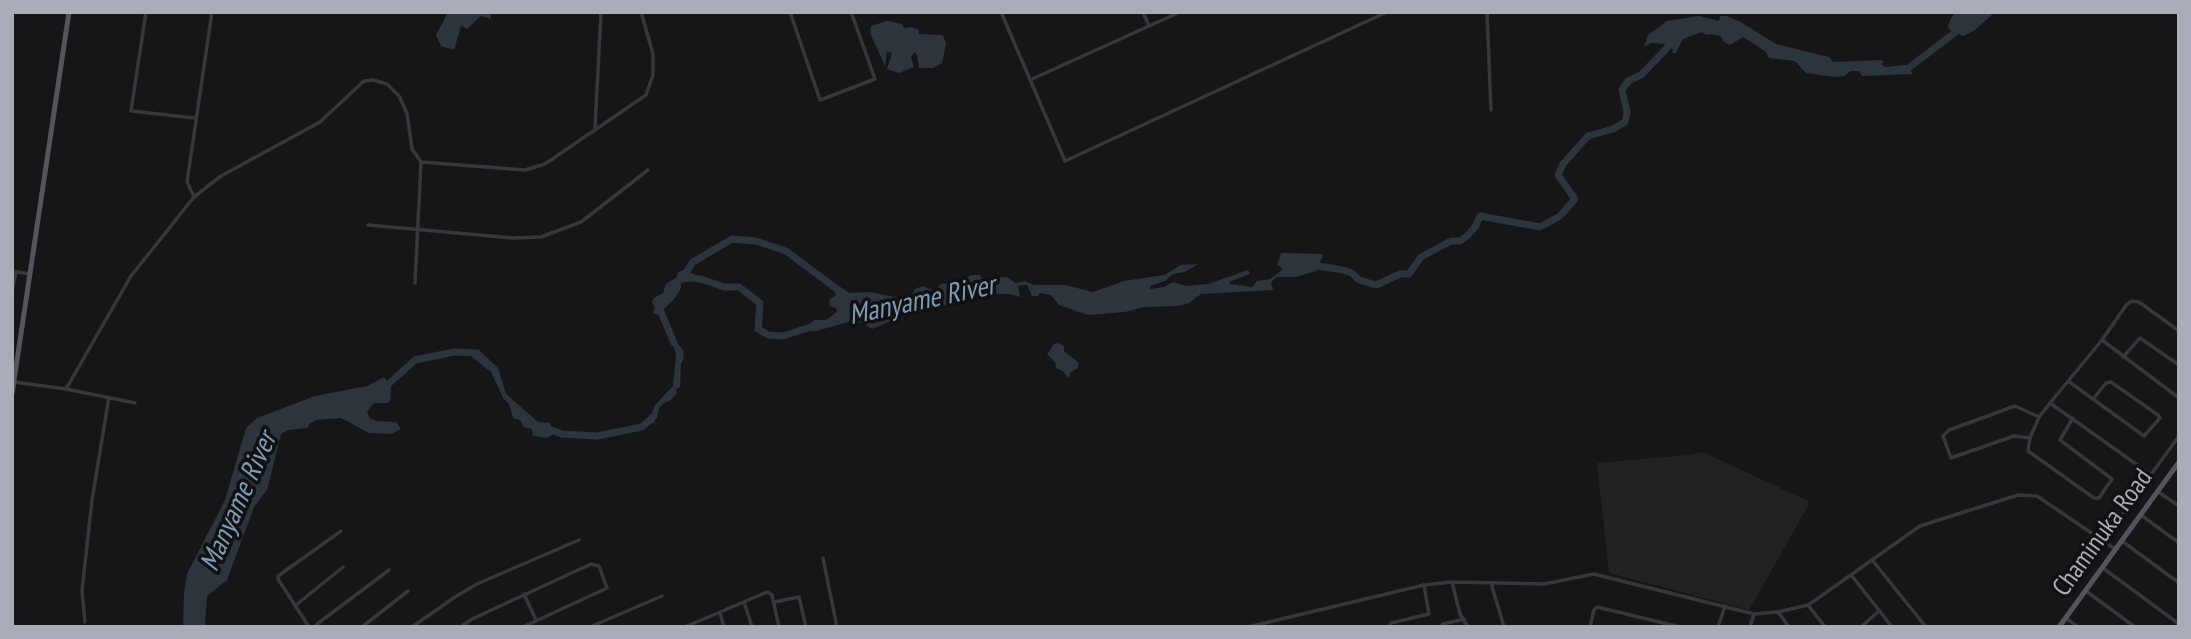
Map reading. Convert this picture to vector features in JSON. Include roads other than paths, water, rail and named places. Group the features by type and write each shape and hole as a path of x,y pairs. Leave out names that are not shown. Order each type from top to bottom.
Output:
{"main road":[{"path":"12,394 16,347 30,274 69,12"},
{"name":"Chaminuka Road","path":"2059,627 2179,463"}],"street":[{"path":"146,12 131,111 195,118"},
{"path":"194,197 187,182 212,12"},
{"path":"596,128 601,12"},
{"path":"421,162 525,170 545,164 646,95 653,75 653,54 641,12"},
{"path":"790,12 820,100 875,79 851,12"},
{"path":"1000,12 1065,161 1387,12"},
{"path":"1143,12 1149,26"},
{"path":"1030,80 1180,12"},
{"path":"1487,12 1490,110"},
{"path":"66,389 99,336 131,276 194,197 221,176 320,122 364,81 387,83 398,96 407,113 412,149 421,162 415,283"},
{"path":"368,225 513,239 541,237 581,222 648,170"},
{"path":"12,292 14,272 30,274"},
{"path":"2073,418 2060,440 2112,479 2101,498 2094,498 2029,453 2030,438 2039,416 2102,340 2127,304 2132,301 2139,302 2179,331"},
{"path":"2123,357 2140,338 2179,365"},
{"path":"2102,340 2177,397 2179,391"},
{"path":"2068,381 2144,437 2160,418 2111,382 2106,383 2093,399"},
{"path":"14,382 135,403"},
{"path":"85,622 82,591 92,500 109,397"},
{"path":"2050,403 2150,474"},
{"path":"2030,438 2014,436 1951,458 1943,436 1949,430 2014,406 2039,416"},
{"path":"2120,517 2179,436"},
{"path":"2157,491 2179,506"},
{"path":"1248,627 1424,585 1452,582 1544,584 1596,574 1754,614 1778,612 1808,605 1873,561 1890,546 1931,521 2002,499 2028,494 2037,496 2116,550"},
{"path":"2141,515 2179,543"},
{"path":"309,627 278,576 341,531"},
{"path":"412,627 477,584 579,540"},
{"path":"2122,541 2179,583"},
{"path":"822,558 836,627"},
{"path":"1873,561 1926,627"},
{"path":"461,627 524,594 592,564 599,566 607,588 523,627"},
{"path":"295,606 343,567"},
{"path":"2103,568 2179,624"},
{"path":"316,627 388,570"},
{"path":"1852,576 1892,627"},
{"path":"1452,582 1460,614 1468,627"},
{"path":"1492,583 1504,627"},
{"path":"1388,627 1391,622 1430,613 1424,585"},
{"path":"362,627 408,591"},
{"path":"2086,591 2135,627"},
{"path":"685,627 767,592 772,595 779,627"},
{"path":"524,594 536,620"},
{"path":"590,627 662,596"},
{"path":"774,602 799,597 806,627"},
{"path":"744,603 752,627"},
{"path":"1808,605 1825,627"},
{"path":"1718,627 1725,606"},
{"path":"1590,627 1594,610 1598,607 1680,627"},
{"path":"1861,627 1879,611"},
{"path":"1778,612 1789,627"},
{"path":"720,613 724,627"},
{"path":"1750,627 1754,614"},
{"path":"1414,618 1416,627"},
{"path":"2066,618 2078,627"},
{"path":"1441,627 1443,624 1464,620"}],"water":[{"path":"448,12 491,12 491,19 481,16 467,29 461,26 454,50 441,46 436,35"},
{"path":"1955,12 1995,12 1975,30 1963,36 1948,27"},
{"path":"1699,16 1719,21 1720,16 1726,16 1776,44 1829,57 1833,62 1882,60 1884,62 1881,64 1885,67 1906,65 1913,74 1862,76 1859,71 1850,71 1845,76 1834,77 1806,73 1795,61 1769,58 1766,52 1743,37 1730,45 1724,42 1721,36 1706,35 1702,32 1683,39 1676,53 1672,53 1673,49 1666,44 1651,43 1644,47 1648,35 1667,21"},
{"path":"887,21 902,24 904,28 918,29 919,34 943,35 946,44 942,63 933,68 919,68 917,54 914,52 911,57 914,67 899,73 887,69 892,53 887,51 885,66 870,33 871,26"},
{"path":"1281,253 1323,256 1316,271 1296,277 1277,277 1271,282 1273,290 1201,294 1189,303 1179,306 1144,307 1125,312 1088,315 1059,305 1051,295 1040,293 1038,296 1032,296 1027,285 1018,286 1020,297 988,294 953,299 944,306 916,310 901,306 902,316 872,329 856,320 816,331 811,331 809,325 814,320 826,320 837,312 836,308 830,306 829,300 836,295 832,288 836,284 849,293 870,292 909,300 915,289 923,286 931,290 937,289 940,284 956,283 971,275 980,275 982,279 1007,277 1015,283 1025,281 1034,285 1065,285 1093,292 1124,281 1164,275 1181,265 1198,264 1185,272 1173,274 1165,281 1150,286 1150,289 1164,287 1173,282 1186,286 1208,284 1248,270 1250,274 1229,282 1252,287 1257,281 1270,279 1282,270 1277,265"},
{"path":"684,270 698,276 697,280 681,283 675,298 658,315 653,313 654,298 663,293 666,284 677,277 678,272"},
{"path":"671,335 683,350 680,387 676,389 677,394 660,407 654,423 648,424 649,415 655,405 673,386 676,356 674,346 669,340"},
{"path":"1058,343 1079,363 1078,368 1071,372 1068,378 1063,371 1056,368 1055,362 1047,354 1054,344"},
{"path":"478,349 498,368 506,394 538,422 550,423 553,435 546,438 533,436 532,429 524,427 520,420 513,418 509,404 503,398 491,372 471,356"},
{"path":"384,377 391,386 390,400 388,403 374,403 367,412 370,418 377,421 396,422 401,429 391,434 369,433 341,418 316,420 309,424 308,428 288,430 281,434 267,490 254,507 227,580 207,596 205,627 183,627 187,574 225,500 246,428 257,418 315,396 367,386"}],"waterway":[{"name":"Manyame River","path":"1902,69 1907,69 1961,28"},
{"name":"Manyame River","path":"1312,265 1343,270 1352,273 1359,280 1376,285 1400,274 1409,274 1421,257 1451,241 1460,241 1475,227 1480,216 1540,227 1560,216 1575,199 1558,175 1563,164 1588,136 1613,129 1625,122 1627,112 1622,90 1628,81 1641,75 1668,47 1669,39"},
{"path":"683,277 693,262 732,239 756,241 786,251 841,292"},
{"name":"Manyame River","path":"689,278 724,287 739,287 760,303 758,329 768,335 783,336 817,325"},
{"name":"Manyame River","path":"659,307 674,343"},
{"name":"Manyame River","path":"384,388 415,360 454,352 476,353 479,356"},
{"name":"Manyame River","path":"543,427 562,434 597,436 642,427 654,416"}]}
